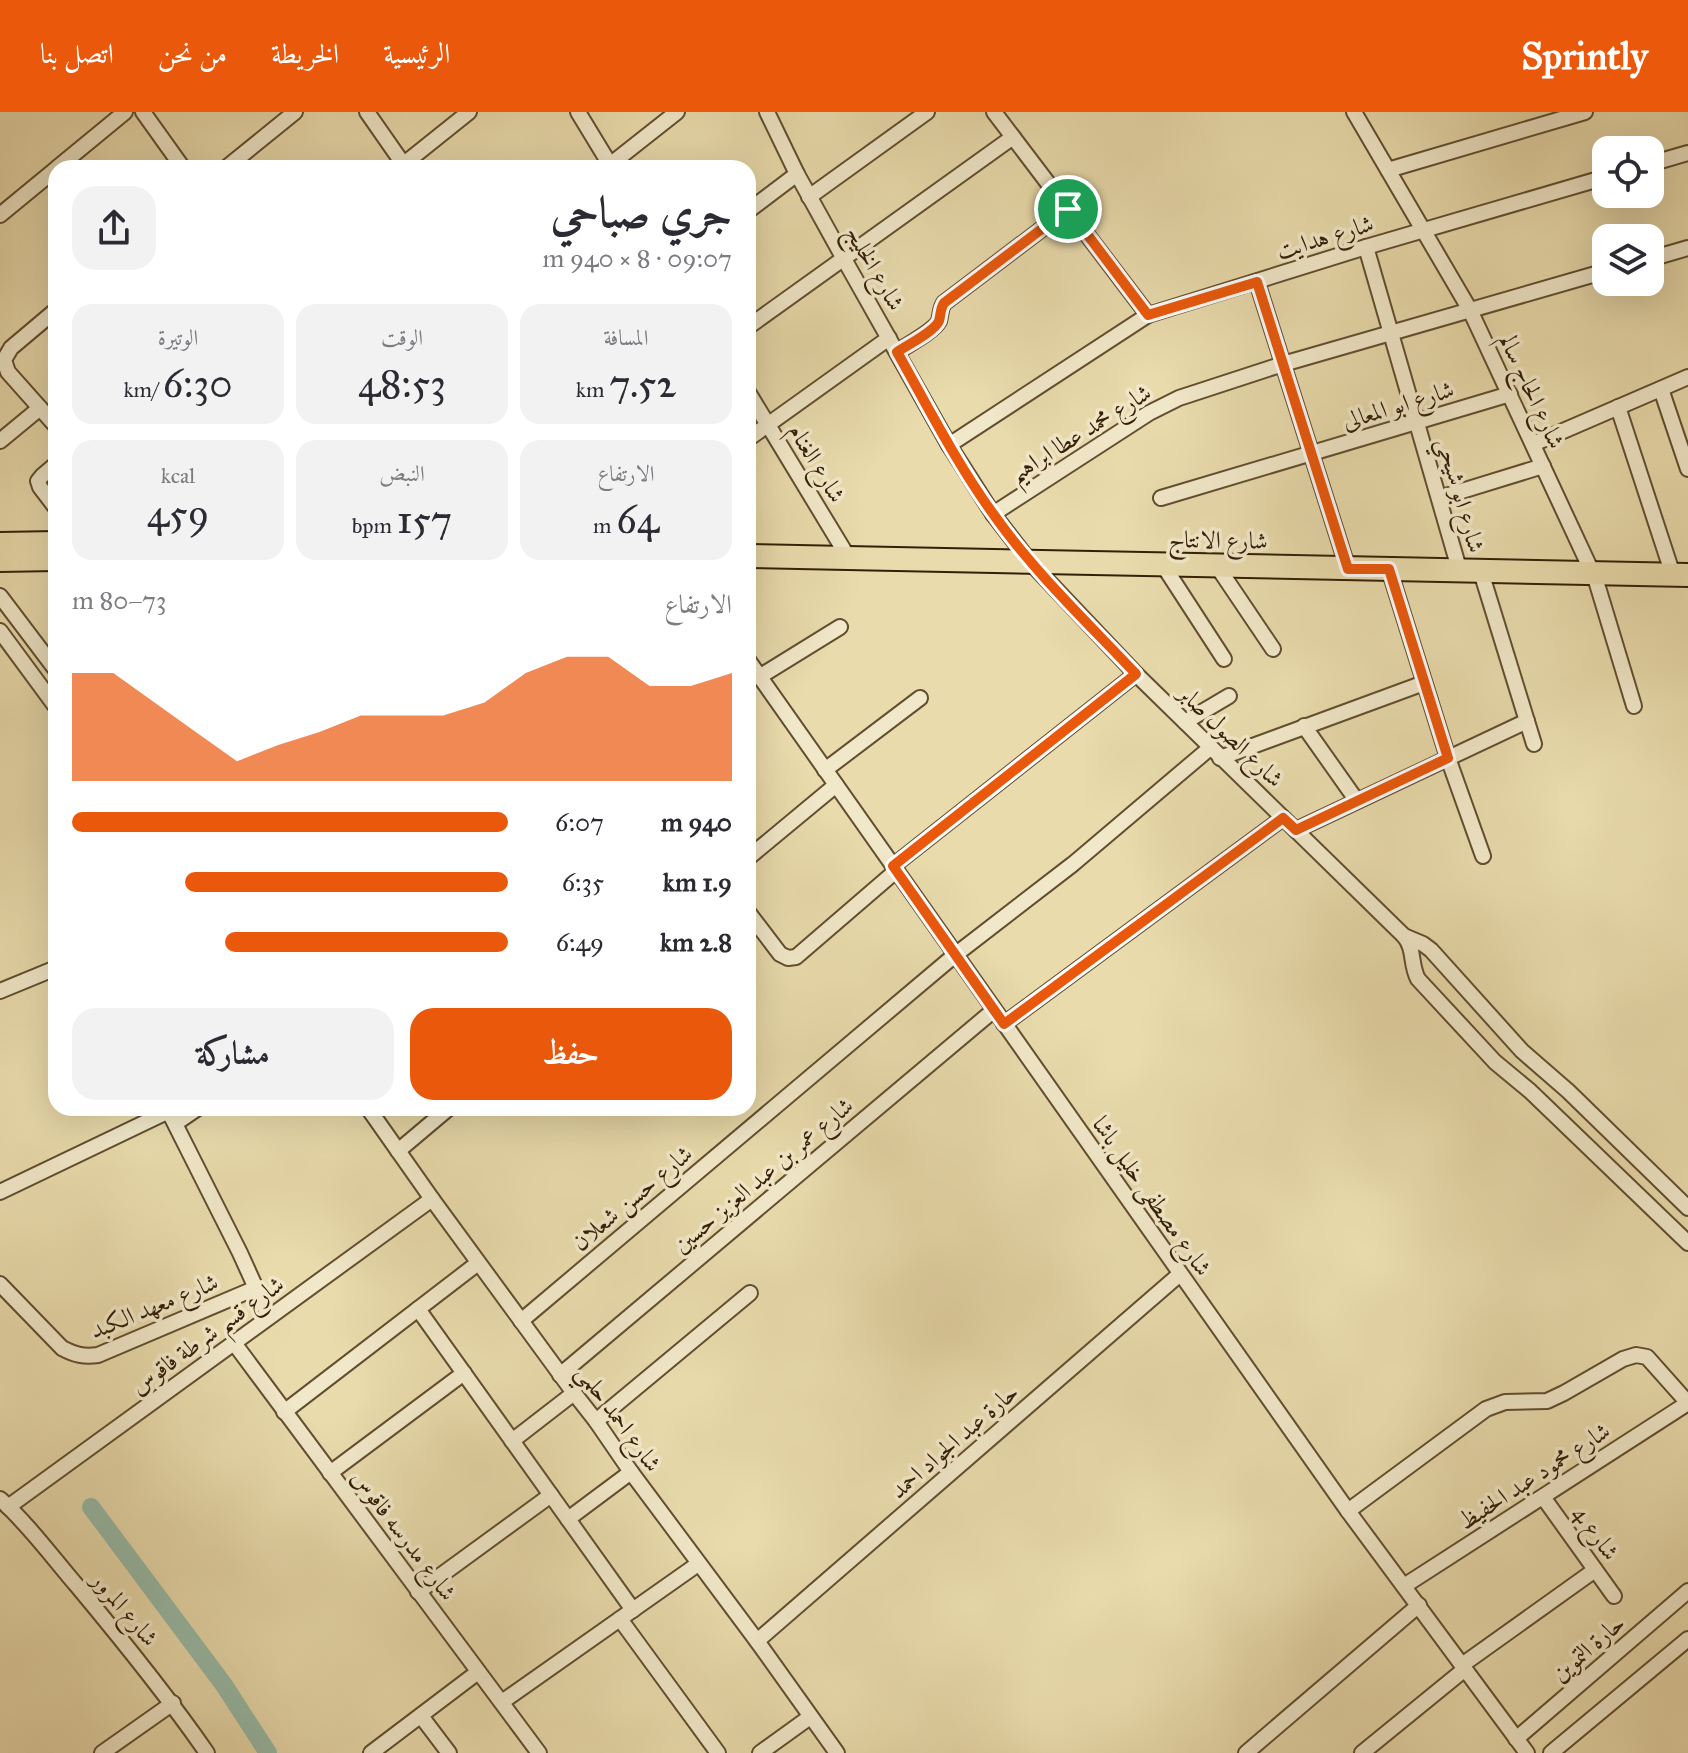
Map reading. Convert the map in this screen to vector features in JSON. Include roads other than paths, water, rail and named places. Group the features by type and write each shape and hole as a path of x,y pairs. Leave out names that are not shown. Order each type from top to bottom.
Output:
{"main road":[{"path":"0,544 48,543"},
{"name":"شارع الانتاج","path":"756,556 1681,575"},
{"path":"0,560 48,559"}],"street":[{"path":"67,160 125,112"},
{"path":"143,112 177,160"},
{"path":"236,160 295,112"},
{"path":"367,112 398,160"},
{"path":"411,160 469,112"},
{"path":"578,112 605,160"},
{"path":"618,160 677,112"},
{"name":"شارع الخليج","path":"767,112 809,197 949,445 993,514 1031,563"},
{"path":"809,197 927,112"},
{"path":"994,112 1148,315"},
{"name":"شارع الحاج سالم","path":"1354,112 1470,310 1510,394 1594,574 1634,706"},
{"path":"1388,170 1585,112"},
{"path":"756,321 1013,137"},
{"path":"1664,160 1688,153"},
{"path":"756,205 797,174"},
{"path":"0,215 48,175"},
{"name":"شارع هدايت","path":"949,445 1148,315 1592,181"},
{"path":"897,352 935,327 944,303 1068,209"},
{"name":"شارع ابو شيحي","path":"1366,247 1439,498 1534,744"},
{"path":"1664,255 1688,248"},
{"name":"شارع محمد عطا ابراهيم","path":"993,514 1179,398 1283,364 1592,275"},
{"path":"1257,282 1348,569"},
{"path":"48,317 11,348 4,360 8,372 48,417"},
{"path":"756,433 889,338"},
{"path":"1533,444 1688,377"},
{"path":"1661,389 1688,469"},
{"name":"شارع ابو المعالى","path":"1161,498 1510,394"},
{"name":"شارع الغنام","path":"756,405 848,557"},
{"path":"1618,407 1681,575"},
{"path":"0,441 40,408"},
{"path":"1439,498 1543,466"},
{"path":"48,471 38,481 48,498"},
{"name":"شارع الصول صابر","path":"1031,563 1136,674 1404,936 1412,949 1418,979 1484,1051 1688,1243"},
{"path":"1163,565 1224,659"},
{"path":"1217,566 1273,649"},
{"path":"1389,569 1448,758 1483,856"},
{"path":"0,596 48,659"},
{"path":"759,677 840,627"},
{"path":"0,631 48,696"},
{"name":"شارع مصطفى خليل باشا","path":"756,672 1348,1511 1527,1753"},
{"path":"756,922 780,954 788,958 796,957 895,868 1136,674"},
{"name":"شارع حسن شعلان","path":"521,1321 955,955 1215,753 1304,726 1424,683"},
{"path":"1185,722 1229,696"},
{"path":"825,770 920,698"},
{"path":"1296,830 1527,721"},
{"path":"1304,726 1357,801"},
{"path":"756,851 836,785"},
{"path":"1004,1024 1283,818"},
{"name":"شارع الصول صابر","path":"1404,936 1431,950 1522,1051 1568,1091 1688,1208"},
{"path":"0,991 48,971"},
{"name":"شارع عمر بن عبد العزيز حسين","path":"560,1375 994,1010"},
{"path":"0,1192 167,1116"},
{"path":"172,1116 269,1317"},
{"name":"شارع احمد حلمي","path":"374,1116 837,1753"},
{"path":"398,1151 440,1116"},
{"name":"شارع قسم شرطة فاقوس","path":"4,1503 234,1343 432,1199"},
{"path":"284,1412 478,1263"},
{"name":"حارة عبد الجواد احمد","path":"757,1641 1180,1274"},
{"name":"شارع معهد الكبد","path":"0,1284 62,1348 73,1355 86,1357 98,1355 256,1288"},
{"path":"596,1421 750,1293"},
{"path":"418,1309 568,1519 718,1753"},
{"name":"شارع مدرسه فاقوس","path":"234,1343 539,1753"},
{"path":"1348,1511 1486,1409 1505,1402 1547,1401 1623,1359 1636,1355 1647,1357 1688,1403"},
{"path":"330,1473 464,1373"},
{"path":"512,1441 574,1393"},
{"name":"شارع محمود عبد الحفيظ","path":"1404,1586 1688,1403"},
{"path":"568,1519 631,1472"},
{"path":"418,1592 551,1495"},
{"name":"شارع 4","path":"1543,1497 1614,1596"},
{"name":"شارع المرور","path":"4,1503 48,1551 173,1703 207,1753"},
{"path":"502,1702 698,1564"},
{"path":"1362,1753 1463,1667 1595,1570"},
{"name":"حارة التموين","path":"1516,1739 1688,1591"},
{"path":"1246,1753 1419,1605"},
{"path":"1551,1753 1688,1639"},
{"path":"371,1753 478,1672"},
{"path":"102,1753 173,1703"},
{"path":"421,1716 449,1753"},
{"path":"760,1753 810,1717"}],"waterway":[{"path":"91,1507 224,1685 268,1753"}]}
